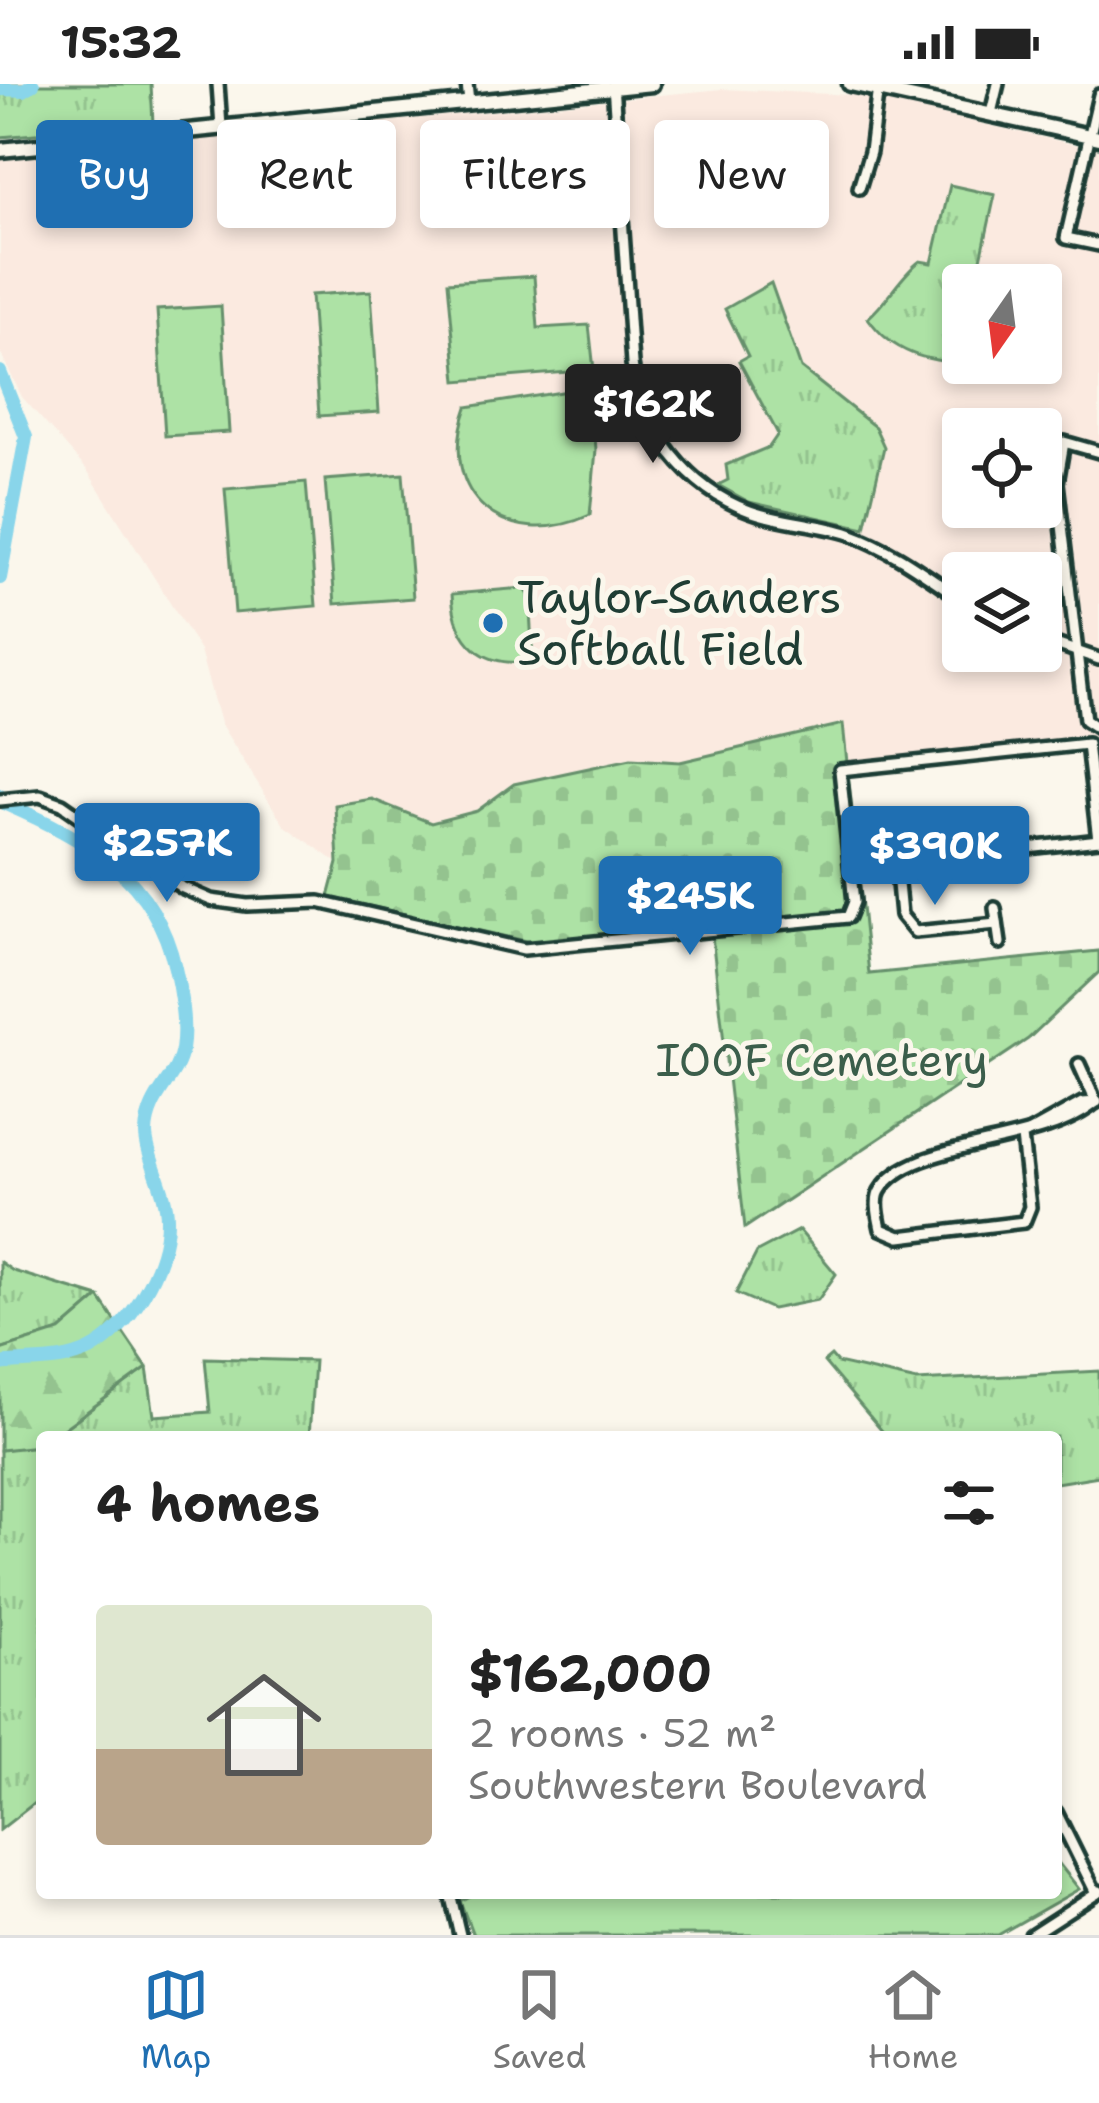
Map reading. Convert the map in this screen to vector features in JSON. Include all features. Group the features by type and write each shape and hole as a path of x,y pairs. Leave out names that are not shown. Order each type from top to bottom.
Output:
{"main road":[{"path":"290,120 652,84"},
{"path":"850,84 1094,137"},
{"path":"0,150 217,127"}],"street":[{"path":"218,84 221,120"},
{"path":"467,84 469,102"},
{"path":"991,113 998,84"},
{"path":"613,86 632,364 636,388 660,437 682,467 731,504 878,545 942,586"},
{"path":"859,188 871,152 878,87"},
{"path":"1099,95 1094,137 1066,238 1099,245"},
{"path":"1099,452 1064,442 1057,483 1085,719 1099,729"},
{"path":"1062,647 1099,659"},
{"path":"0,800 40,796 62,805 181,887 211,900 248,905 319,902 524,950 842,919 853,908 840,770 1087,744 1099,840 851,868"},
{"path":"896,863 906,927 914,932 997,924"},
{"path":"995,908 1000,944"},
{"path":"1022,1137 1030,1207 1024,1222 900,1237 881,1229 878,1202 883,1187 933,1154 1022,1137 1082,1103 1097,1102 1079,1064"},
{"path":"1031,1935 1098,1892 1062,1823"},
{"path":"451,1899 460,1935"}],"shaded area":[{"path":"722,89 853,95 1099,150 1099,791 1095,748 1087,739 847,764 842,724 680,762 631,759 514,784 477,811 430,823 372,800 335,804 338,863 284,825 220,723 200,651 87,470 22,397 0,352 0,159 36,156 36,228 193,228 193,140 217,138 217,228 396,228 396,121"}],"green space":[{"path":"0,84 151,84 153,120 36,120 36,134 0,137"},
{"path":"950,185 995,195 980,264 942,264 942,361 900,348 868,318 913,267 920,261 932,263"},
{"path":"534,276 538,328 589,325 594,370 457,381 448,282"},
{"path":"771,283 801,368 875,427 884,447 865,528 749,502 718,485 728,480 726,465 769,447 778,434 739,361 748,356 725,309"},
{"path":"371,291 379,412 319,416 311,295"},
{"path":"221,306 229,432 165,436 157,310"},
{"path":"580,389 592,400 596,450 590,515 560,525 531,527 485,509 461,467 460,439 467,407"},
{"path":"403,474 413,598 335,604 325,480"},
{"path":"306,482 316,606 235,613 225,489"},
{"name":"Taylor-Sanders Softball Field","path":"524,588 529,595 533,661 500,661 475,649 459,626 452,594"},
{"name":"IOOF Cemetery","path":"843,724 869,974 1099,951 1099,972 1028,1039 745,1228 711,927 539,944 329,897 338,863 335,805 372,799 431,823 477,811 514,784 631,759 680,762"},
{"path":"799,1230 836,1274 818,1300 772,1309 736,1293 757,1252"},
{"path":"0,1262 13,1271 99,1297 60,1331 0,1350"},
{"path":"99,1297 147,1368 60,1431 36,1431 36,1446 0,1450 0,1350 60,1331"},
{"path":"831,1356 837,1363 917,1381 1099,1371 1099,1476 1062,1482 1062,1431 882,1431 824,1362"},
{"path":"205,1358 314,1361 309,1431 60,1431 147,1368 154,1416 210,1412"},
{"path":"36,1445 36,1802 0,1830 0,1450"},
{"path":"1062,1868 1079,1889 1062,1899"},
{"path":"1061,1899 998,1935 473,1935 460,1901"}],"waterway":[{"path":"0,89 24,90 33,84"},
{"path":"0,372 26,437 0,578"},
{"path":"0,796 6,804 89,847 134,885 165,936 179,988 183,1030 179,1060 157,1098 146,1133 167,1221 161,1257 144,1294 119,1327 90,1350 57,1360 0,1364"}],"place":[{"name":"Taylor-Sanders Softball Field","path":"493,623"}]}
